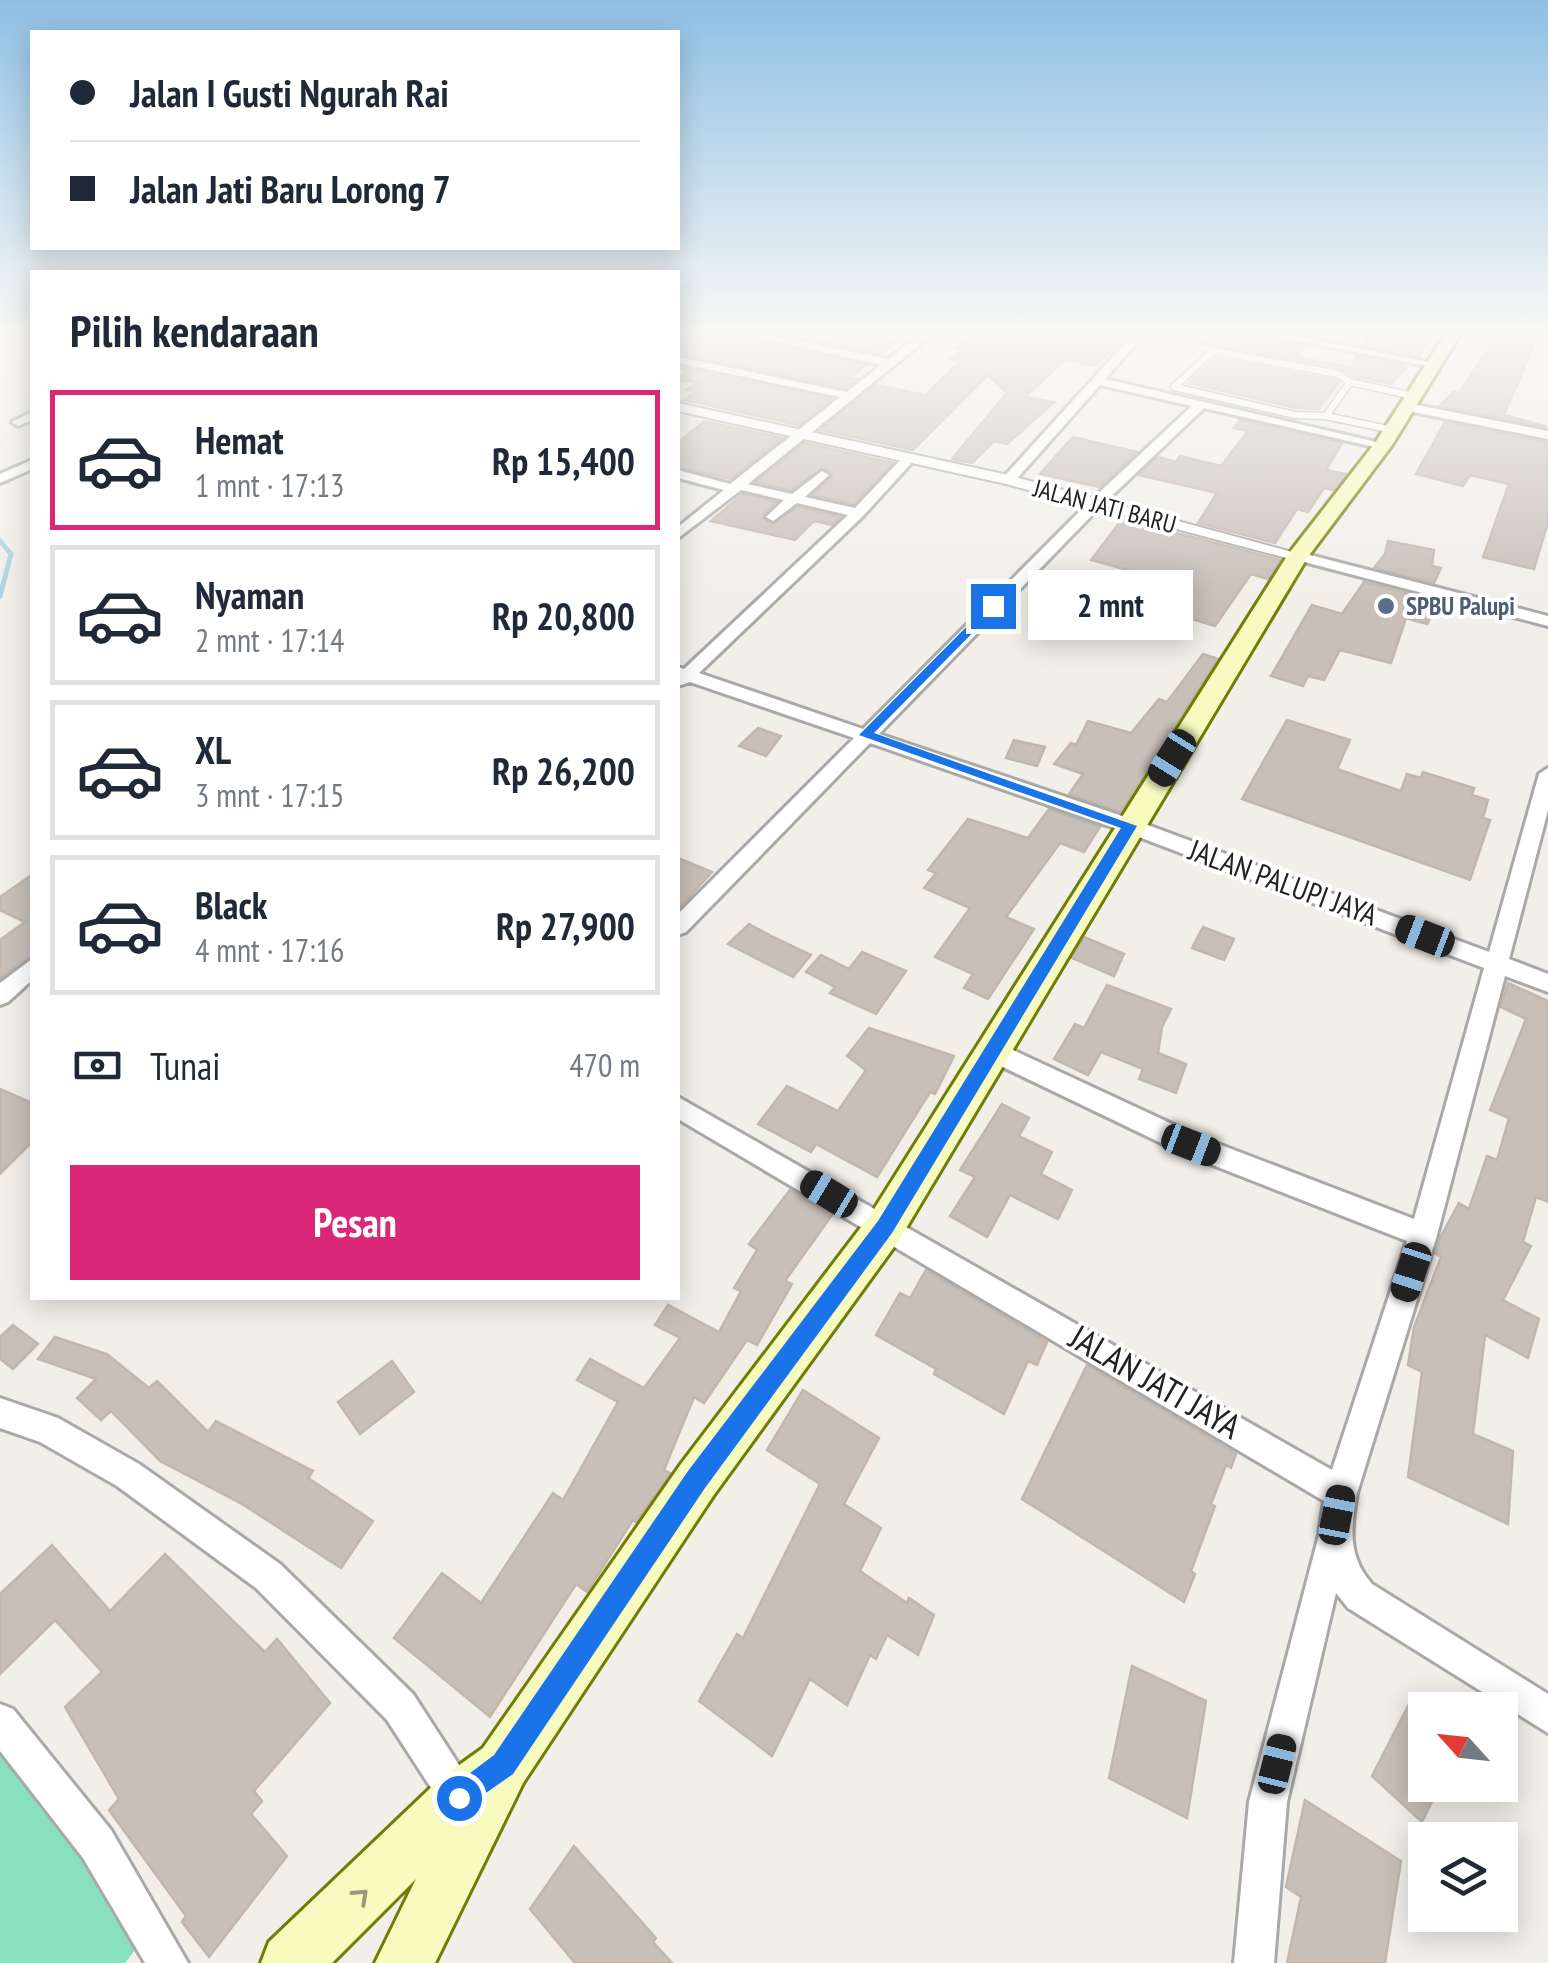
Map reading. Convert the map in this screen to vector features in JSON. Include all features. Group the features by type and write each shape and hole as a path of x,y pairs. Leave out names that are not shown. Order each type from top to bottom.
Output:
{"main road":[{"path":"404,1963 504,1764 696,1480 885,1227 1298,556 1398,422"},
{"path":"290,1963 459,1798 504,1764"}],"street":[{"name":"JALAN JATI BARU","path":"744,422 1008,480 1298,556"},
{"path":"680,532 817,422"},
{"path":"1008,480 1062,422"},
{"path":"680,925 1182,422"},
{"path":"1415,422 1548,435"},
{"path":"680,677 858,514 910,458"},
{"path":"0,478 30,465"},
{"path":"680,474 858,514"},
{"path":"773,517 822,475"},
{"path":"1298,556 1548,620"},
{"name":"JALAN PALUPI JAYA","path":"680,677 866,735 1130,826 1548,983"},
{"path":"1254,1963 1268,1802 1341,1493 1422,1236 1548,774"},
{"path":"0,996 30,968"},
{"path":"992,1051 1191,1145 1422,1236"},
{"name":"JALAN JATI JAYA","path":"680,1108 1341,1493"},
{"path":"0,1413 48,1429 95,1456 268,1576 400,1707 459,1798"},
{"path":"1333,1537 1339,1570 1360,1596 1548,1715"},
{"path":"0,1722 97,1844 168,1963"}],"green space":[{"path":"0,1754 154,1925 125,1963 0,1963"}],"building":[{"path":"703,422 782,438 730,479 680,467 680,441"},
{"path":"830,422 941,422 913,450 820,430"},
{"path":"983,422 1032,422 1007,444 994,441 972,463 952,459"},
{"path":"1239,422 1247,422 1342,443 1326,470 1346,474 1333,490 1324,488 1308,512 1297,509 1275,543 1198,523 1217,493 1139,475 1158,457 1176,462 1180,456 1221,466 1248,431 1234,428"},
{"path":"1445,422 1548,443 1548,522 1534,569 1483,557 1509,484 1470,475 1463,486 1416,474"},
{"path":"1073,437 1137,452 1099,487 1040,474"},
{"path":"805,443 893,463 854,504 813,495 832,478 824,468 791,490 756,482"},
{"path":"743,494 776,502 762,517 771,524 798,507 840,517 832,525 814,521 795,540 711,521"},
{"path":"1121,521 1280,560 1268,579 1251,574 1215,626 1126,599 1146,575 1091,560"},
{"path":"1388,541 1434,550 1432,566 1441,568 1434,583 1374,568 1385,554"},
{"path":"1364,582 1427,598 1425,602 1437,605 1427,624 1406,618 1391,663 1340,650 1324,680 1308,676 1303,686 1271,676 1312,605 1342,614"},
{"path":"1203,654 1218,659 1121,812 1069,794 1083,774 1054,764 1071,743 1076,745 1088,721 1131,733 1159,699 1167,702"},
{"path":"1287,720 1350,740 1337,769 1401,791 1407,774 1421,778 1423,772 1474,788 1472,795 1488,800 1483,818 1490,820 1470,880 1242,799"},
{"path":"758,728 781,736 766,756 739,746"},
{"path":"1014,740 1045,747 1037,766 1006,758"},
{"path":"1049,809 1100,827 1084,852 1060,843 1006,917 1034,929 988,999 964,988 973,974 935,957 970,908 924,888 936,873 928,870 968,819 1028,838"},
{"path":"680,859 712,872 680,907"},
{"path":"30,876 30,956 0,978 0,940 25,922 0,910 0,897"},
{"path":"749,924 811,955 793,977 728,944"},
{"path":"1203,927 1234,939 1224,960 1192,948"},
{"path":"1084,937 1124,954 1114,976 1072,958"},
{"path":"862,952 906,971 876,1014 830,993 835,987 806,972 821,955 849,969"},
{"path":"1508,983 1548,1001 1548,1202 1536,1197 1523,1242 1531,1246 1503,1300 1539,1319 1528,1358 1485,1335 1473,1434 1513,1451 1508,1524 1408,1477 1422,1372 1408,1365 1414,1327 1441,1257 1435,1253 1441,1236 1459,1203 1469,1209 1487,1156 1497,1160 1509,1118 1490,1110 1526,1019 1501,1007"},
{"path":"1107,985 1171,1009 1162,1027 1158,1053 1186,1064 1176,1093 1139,1079 1143,1069 1101,1052 1088,1075 1054,1059 1075,1024 1084,1028"},
{"path":"869,1028 954,1056 935,1094 930,1092 877,1177 816,1144 811,1152 758,1124 787,1086 838,1111 866,1070 847,1056"},
{"path":"0,1089 30,1102 30,1144 0,1174"},
{"path":"1002,1104 1029,1118 1019,1136 1052,1152 1041,1174 1072,1190 1058,1219 1010,1195 987,1237 950,1216 975,1177 960,1170"},
{"path":"790,1190 832,1215 785,1281 792,1284 757,1345 747,1340 704,1403 694,1397 664,1470 670,1473 636,1522 633,1520 587,1592 576,1584 490,1717 394,1638 442,1573 481,1603 553,1493 563,1500 618,1402 577,1380 590,1359 644,1388 680,1338 655,1325 668,1305 719,1332 741,1291 734,1288 757,1250 749,1244"},
{"path":"926,1270 1047,1342 1037,1365 1028,1361 1004,1414 876,1335 900,1293 910,1298"},
{"path":"13,1325 38,1344 13,1369 0,1359 0,1337"},
{"path":"55,1337 107,1354 149,1388 157,1381 208,1432 216,1421 313,1471 308,1478 373,1521 341,1568 242,1504 160,1461 111,1411 101,1420 77,1398 96,1379 38,1359"},
{"path":"392,1361 414,1392 360,1434 338,1402"},
{"path":"1087,1365 1236,1454 1231,1468 1226,1465 1211,1504 1215,1506 1184,1602 1022,1499"},
{"path":"803,1390 879,1438 844,1504 881,1528 860,1571 907,1603 909,1598 934,1615 918,1655 887,1635 876,1659 870,1655 847,1705 810,1679 772,1756 699,1701 737,1634 743,1638 820,1484 767,1450"},
{"path":"52,1545 110,1611 165,1554 265,1652 277,1639 330,1703 254,1791 262,1801 251,1814 287,1856 209,1957 182,1922 186,1916 109,1810 119,1799 65,1707 102,1672 55,1620 0,1674 0,1594"},
{"path":"1132,1666 1206,1701 1187,1818 1109,1778"},
{"path":"1408,1706 1408,1802 1432,1802 1422,1822 1372,1776"},
{"path":"1305,1800 1401,1861 1385,1963 1287,1963 1301,1897 1286,1887"},
{"path":"574,1846 656,1938 653,1942 672,1963 575,1963 530,1909"}],"waterway":[{"path":"0,541 11,554 0,596"}],"place":[{"name":"SPBU Palupi","path":"1386,606"}],"route":[{"path":"459,1798 504,1764 696,1480 885,1227 1130,826 866,735 993,606"}]}
